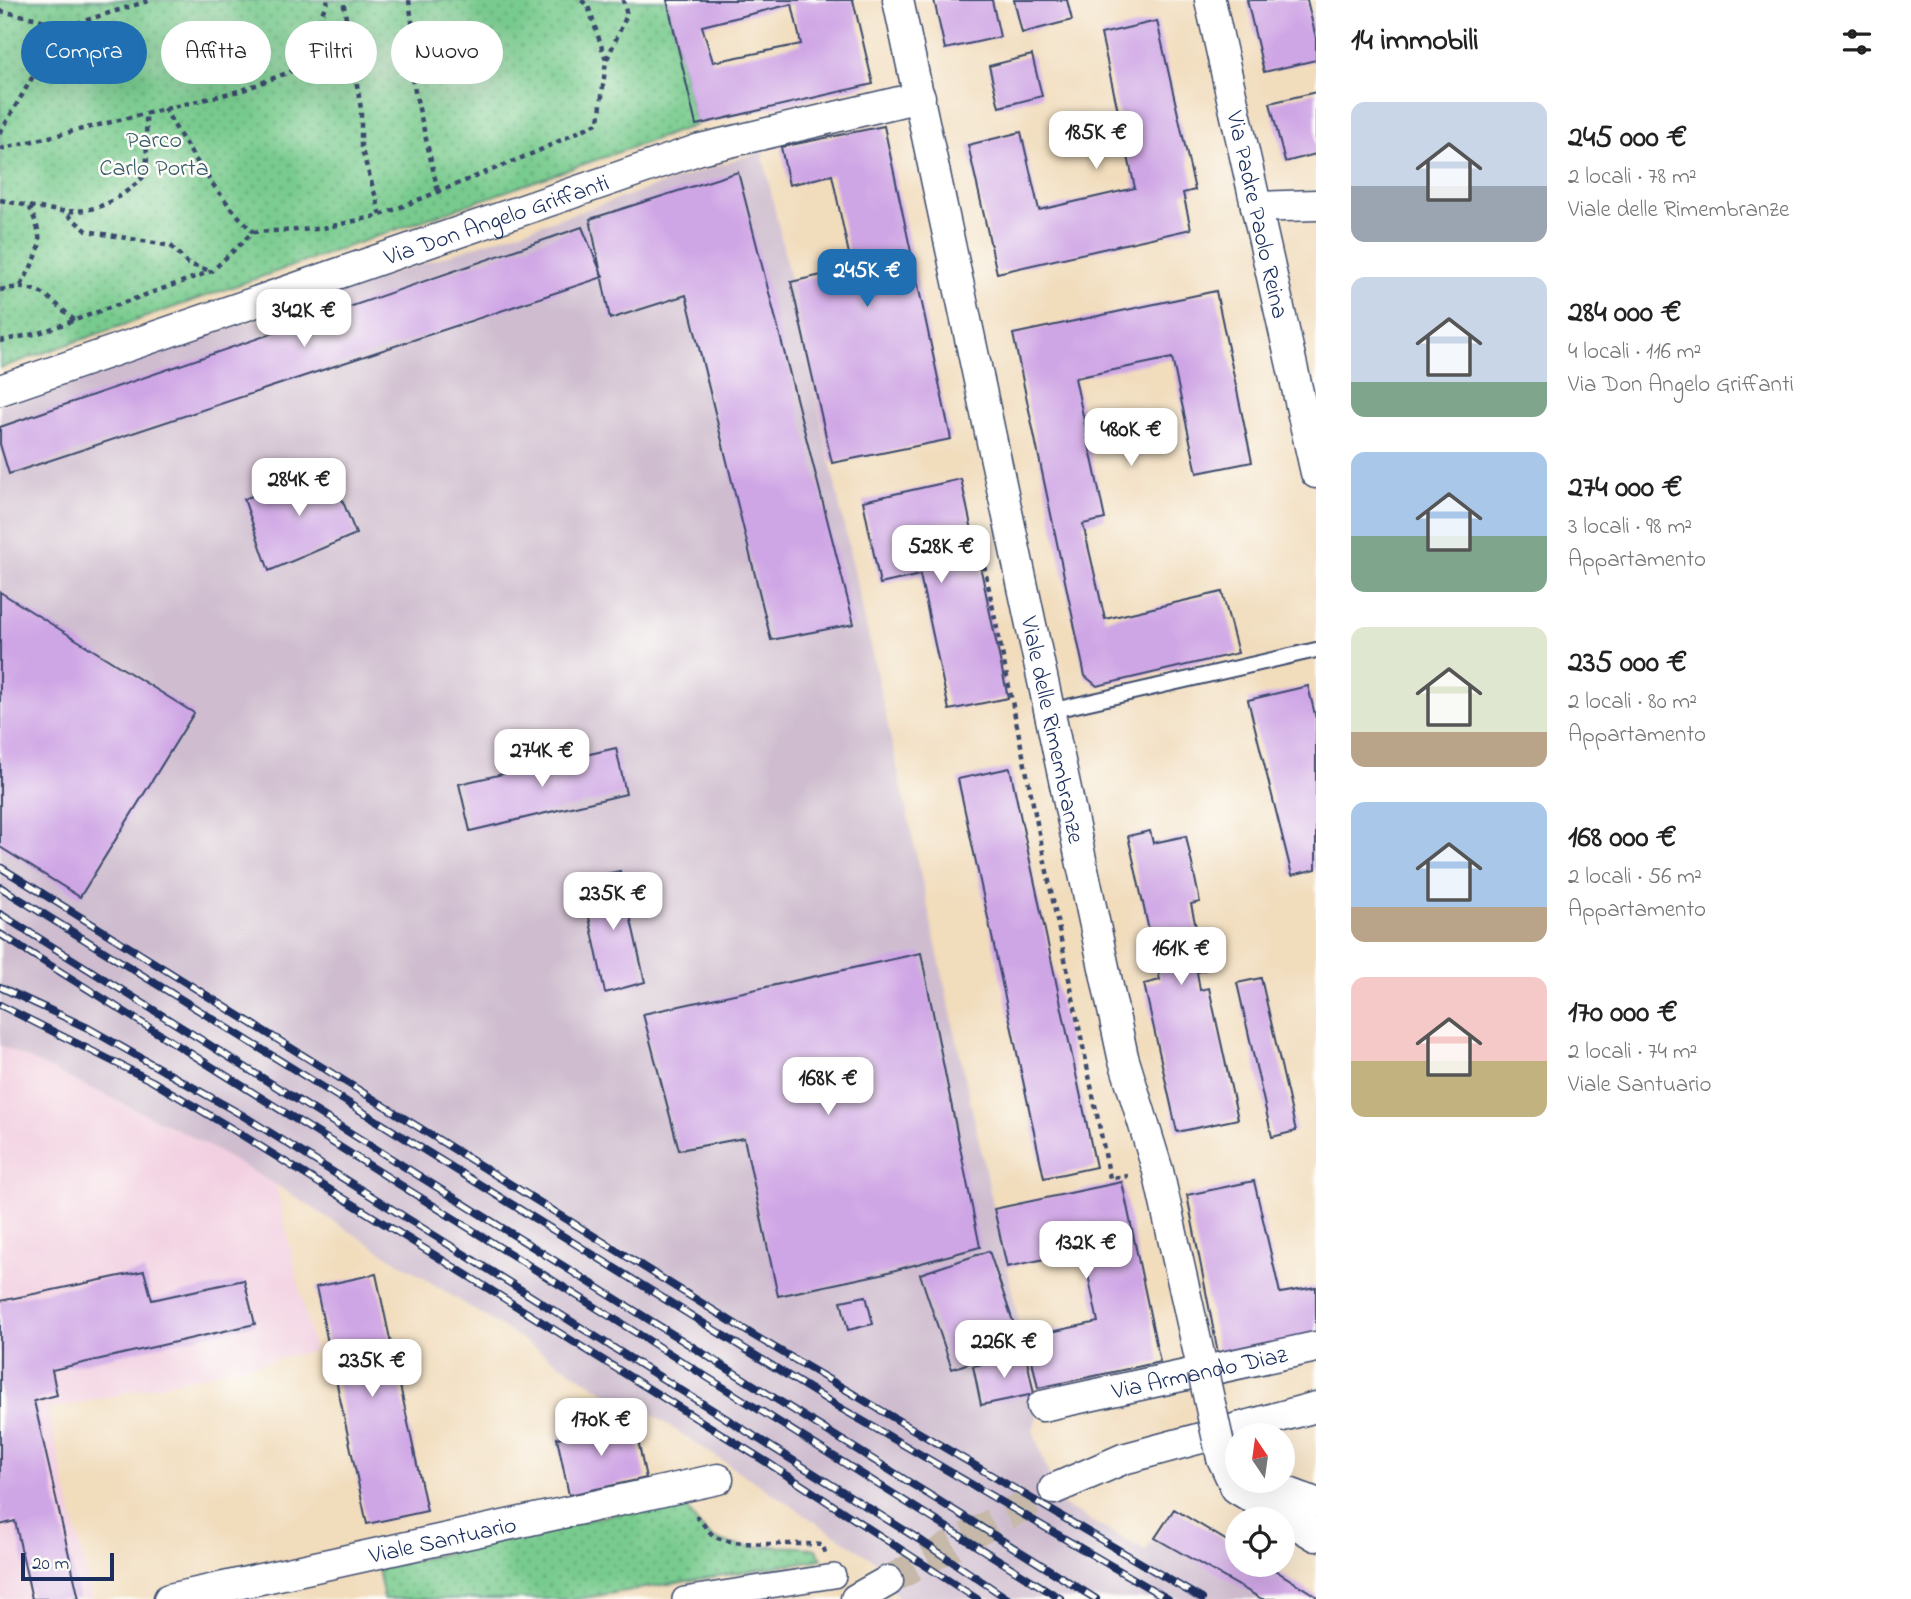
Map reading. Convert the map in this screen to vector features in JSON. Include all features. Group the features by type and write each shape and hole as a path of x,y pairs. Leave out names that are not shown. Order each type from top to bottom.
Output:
{"street":[{"name":"Viale delle Rimembranze","path":"898,0 1123,1057 1158,1171 1203,1371 1225,1448"},
{"name":"Via Padre Paolo Reina","path":"1210,0 1316,472"},
{"name":"Via Don Angelo Griffanti","path":"0,390 700,149 920,97"},
{"path":"1256,207 1316,205"},
{"name":"Via Armando Diaz","path":"1042,1406 1316,1347"},
{"path":"1054,1489 1123,1459 1316,1407"},
{"name":"Viale Santuario","path":"169,1599 718,1479"},
{"name":"Viale delle Rimembranze","path":"1244,1493 1316,1536"},
{"path":"1289,1493 1316,1503"},
{"path":"684,1599 834,1576"},
{"path":"856,1599 888,1581"}],"lane":[{"path":"1050,711 1316,650"}],"path":[{"path":"86,21 151,0"},
{"path":"0,149 243,90 297,69 328,0"},
{"path":"343,0 361,109 361,147 381,215"},
{"path":"409,0 417,59 411,74 438,191"},
{"path":"581,0 588,6 606,60"},
{"path":"0,341 75,320 212,271 253,232 319,229 381,215 536,152 599,122 606,60 626,15 624,0"},
{"path":"0,11 43,21"},
{"path":"0,133 29,84"},
{"path":"163,108 229,207 253,232"},
{"path":"0,201 68,214 103,205 130,190 147,173 146,112"},
{"path":"21,286 38,253 42,234 29,206"},
{"path":"68,214 87,231 171,246 188,264 212,271"},
{"path":"0,289 21,286 38,289 75,320"},
{"path":"680,1488 692,1511 715,1536 733,1543 823,1545"}],"shaded area":[{"path":"762,151 1026,1355 1038,1413 1033,1430 1059,1503 1145,1551 1155,1538 1262,1599 898,1599 878,1563 639,1406 635,1411 276,1185 189,1135 0,1045 0,404"},
{"path":"0,1045 189,1135 276,1185 314,1351 48,1410 92,1599 0,1599"}],"green space":[{"name":"Parco Carlo Porta","path":"0,0 667,0 696,125 0,368"},
{"path":"683,1498 694,1520 708,1534 723,1542 739,1546 816,1549 822,1559 577,1599 384,1599 378,1569"}],"building":[{"path":"667,0 853,0 873,84 696,125","holes":["792,4 801,44 713,62 702,26"]},
{"path":"934,0 992,0 1000,37 945,49"},
{"path":"1014,0 1067,0 1072,20 1022,33"},
{"path":"1247,0 1307,0 1316,38 1316,60 1264,72"},
{"path":"1157,21 1195,190 1183,193 1191,229 997,273 968,145 1021,132 1039,210 1135,188 1101,34"},
{"path":"1032,55 1042,96 999,107 989,66"},
{"path":"1316,92 1316,154 1285,162 1270,103"},
{"path":"884,126 951,439 832,463 791,282 852,268 832,175 789,185 781,147"},
{"path":"738,172 854,624 771,640 686,295 610,319 590,219"},
{"path":"582,227 603,277 9,474 0,444 0,427"},
{"path":"1216,291 1252,462 1197,473 1172,358 1075,378 1105,519 1083,524 1105,619 1222,592 1238,653 1097,686 1085,676 1013,334"},
{"path":"329,467 356,534 269,571 244,499"},
{"path":"961,479 973,535 935,544 939,565 978,556 1008,698 949,710 920,575 880,584 863,501"},
{"path":"0,592 194,713 80,897 0,847"},
{"path":"1308,686 1316,719 1316,869 1292,875 1248,700"},
{"path":"616,748 626,794 470,831 459,784"},
{"path":"1010,768 1096,1167 1044,1178 958,779"},
{"path":"1150,831 1153,843 1186,836 1200,902 1191,904 1205,970 1197,972 1200,990 1209,988 1238,1119 1177,1132 1144,984 1160,980 1128,836"},
{"path":"620,871 645,982 605,993 581,879"},
{"path":"921,953 980,1247 881,1274 778,1296 744,1138 679,1150 643,1014"},
{"path":"1261,978 1296,1131 1272,1137 1237,983"},
{"path":"1254,1181 1280,1293 1316,1287 1316,1335 1219,1358 1187,1195"},
{"path":"1122,1182 1160,1362 1038,1388 1027,1337 1098,1322 1083,1251 1007,1267 994,1209"},
{"path":"989,1251 1021,1345 952,1369 920,1274"},
{"path":"144,1271 152,1300 244,1280 255,1324 52,1370 57,1395 34,1401 79,1599 32,1599 15,1521 0,1525 0,1301"},
{"path":"376,1274 427,1511 367,1524 316,1287"},
{"path":"866,1296 873,1324 848,1330 841,1301"},
{"path":"1026,1355 1034,1394 981,1405 973,1366"},
{"path":"634,1422 646,1478 569,1495 557,1438"},
{"path":"1174,1509 1225,1540 1225,1577 1286,1577 1316,1596 1316,1599 1262,1599 1155,1538"}],"tunnel":[{"path":"888,1581 1054,1489"}],"railway":[{"path":"0,867 753,1335 1202,1599"},
{"path":"0,887 837,1406 1168,1599"},
{"path":"0,914 1096,1599"},
{"path":"0,934 1061,1599"},
{"path":"0,987 88,1028 242,1115 923,1542 1008,1599"},
{"path":"0,1005 152,1081 234,1130 768,1463 977,1599"}]}
